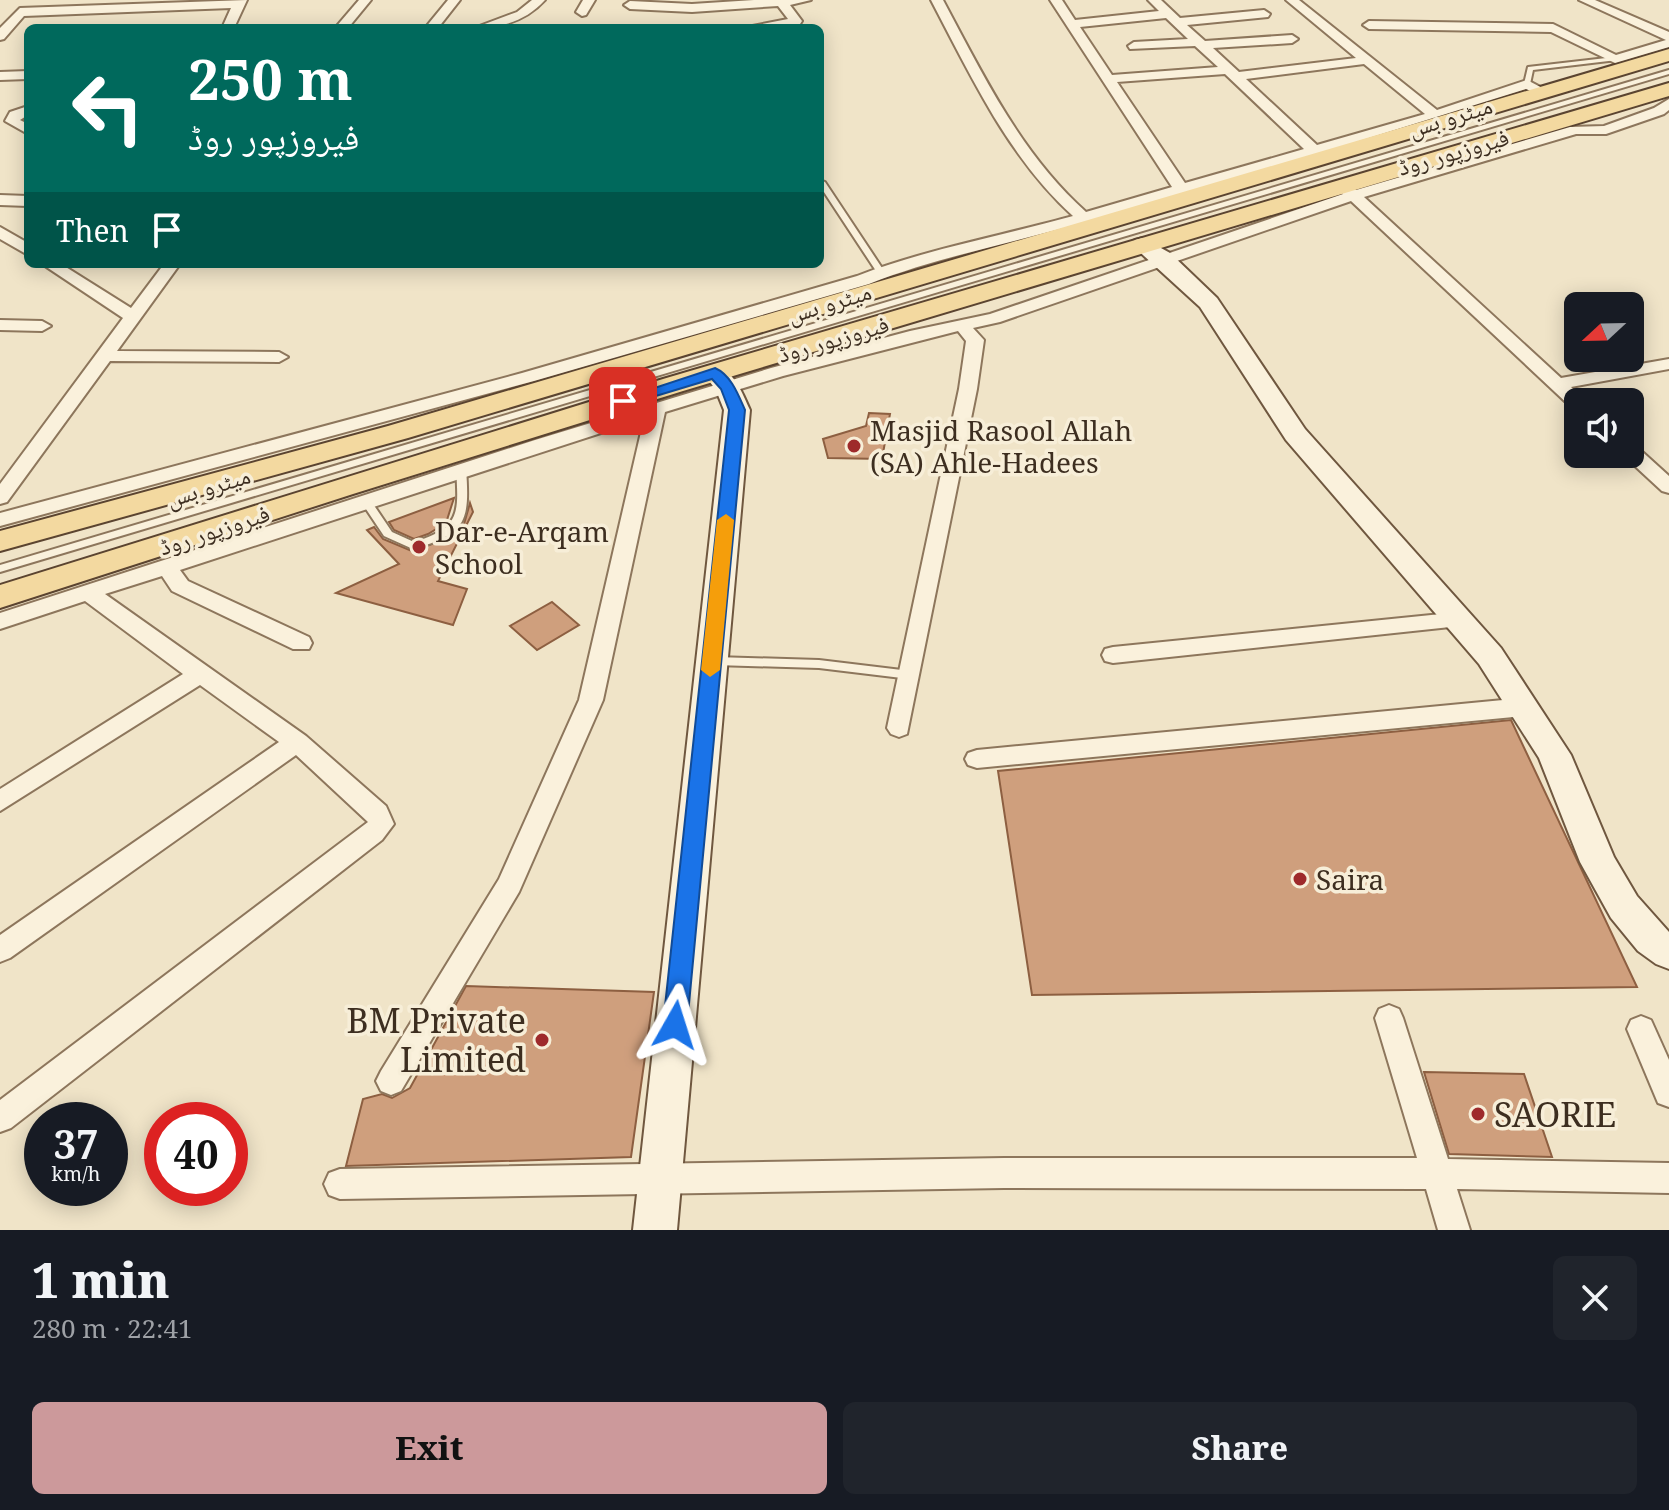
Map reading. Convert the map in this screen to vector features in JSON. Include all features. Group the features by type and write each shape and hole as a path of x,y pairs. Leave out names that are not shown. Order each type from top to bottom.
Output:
{"main road":[{"name":"فیروزپور روڈ","path":"0,541 398,432 1535,88 1669,55"},
{"name":"فیروزپور روڈ","path":"0,597 349,498 537,436 1153,252 1348,190 1663,100"}],"street":[{"path":"344,24 365,0"},
{"path":"434,24 454,0"},
{"path":"493,24 521,15 539,0"},
{"path":"630,5 692,8 783,4 805,0"},
{"path":"937,0 1010,135 1045,179 1089,222"},
{"path":"1056,0 1181,189"},
{"path":"1154,0 1319,155"},
{"path":"1292,0 1435,115"},
{"path":"1585,0 1669,37"},
{"path":"0,36 20,12 239,2 230,24"},
{"path":"775,24 796,21 783,4"},
{"path":"1072,24 1264,14"},
{"path":"1369,25 1553,28 1615,59 1669,43"},
{"path":"1134,46 1292,39"},
{"path":"1108,79 1230,74 1367,60"},
{"path":"0,76 24,75"},
{"path":"0,520 528,377 882,274 909,262 1089,222 1181,189 1319,155 1435,115 1535,88"},
{"path":"24,112 15,115 12,121 24,128"},
{"path":"1348,190 1564,390"},
{"path":"0,200 24,201"},
{"path":"0,232 24,247"},
{"path":"0,621 166,566 349,498 461,469 537,436 656,409 721,380 821,360 1018,310 1153,252 1194,287 1224,322 1261,386 1295,434 1490,656 1554,755 1598,862 1624,907 1651,940 1669,953"},
{"path":"56,268 135,318"},
{"path":"0,498 169,268"},
{"path":"899,728 970,376 975,340 961,324"},
{"path":"0,325 42,326"},
{"path":"106,356 279,357"},
{"path":"1557,384 1669,364"},
{"path":"655,1230 737,410 721,380"},
{"path":"391,1081 510,884 591,700 656,409"},
{"path":"1644,464 1669,487"},
{"path":"166,566 180,586 301,643"},
{"path":"0,1118 381,824 377,813 297,742 86,591"},
{"path":"1113,655 1461,620"},
{"path":"0,801 200,674"},
{"path":"977,759 1524,707"},
{"path":"0,950 297,742"},
{"path":"1389,1018 1454,1230"},
{"path":"1641,1029 1669,1093"},
{"path":"340,1184 660,1176 1436,1171 1669,1178"}],"lane":[{"path":"1535,88 1530,68 1615,59"},
{"name":"میٹرو بس","path":"0,569 1669,72"},
{"path":"824,187 882,274"},
{"path":"349,498 388,534 413,546 422,544 450,534 459,522 464,507 461,469"},
{"path":"711,661 819,664 910,675"}],"building":[{"name":"Masjid Rasool Allah (SA) Ahle-Hadees","path":"869,413 890,414 882,459 828,458 823,439 866,426"},
{"path":"454,498 446,523 428,534 414,539 394,530 389,522"},
{"name":"Dar-e-Arqam School","path":"470,503 473,512 438,581 467,589 453,625 336,593 399,564 367,530 374,527 383,539 414,552 456,533 464,524"},
{"path":"552,602 579,625 537,650 510,626"},
{"name":"Saira","path":"1511,720 1637,987 1032,995 998,771"},
{"name":"BM Private Limited","path":"466,986 654,992 631,1157 346,1166 363,1099 382,1094 392,1098 410,1088"},
{"name":"SAORIE","path":"1424,1072 1524,1074 1552,1157 1449,1154"}],"slow traffic":[{"path":"710,670 726,520"}],"place":[{"name":"Masjid Rasool Allah (SA) Ahle-Hadees","path":"854,446"},
{"name":"Dar-e-Arqam School","path":"419,547"},
{"name":"Saira","path":"1300,879"},
{"name":"BM Private Limited","path":"542,1040"},
{"name":"SAORIE","path":"1478,1114"}],"route":[{"path":"623,401 715,373 728,388 737,410 675,1025"}]}
